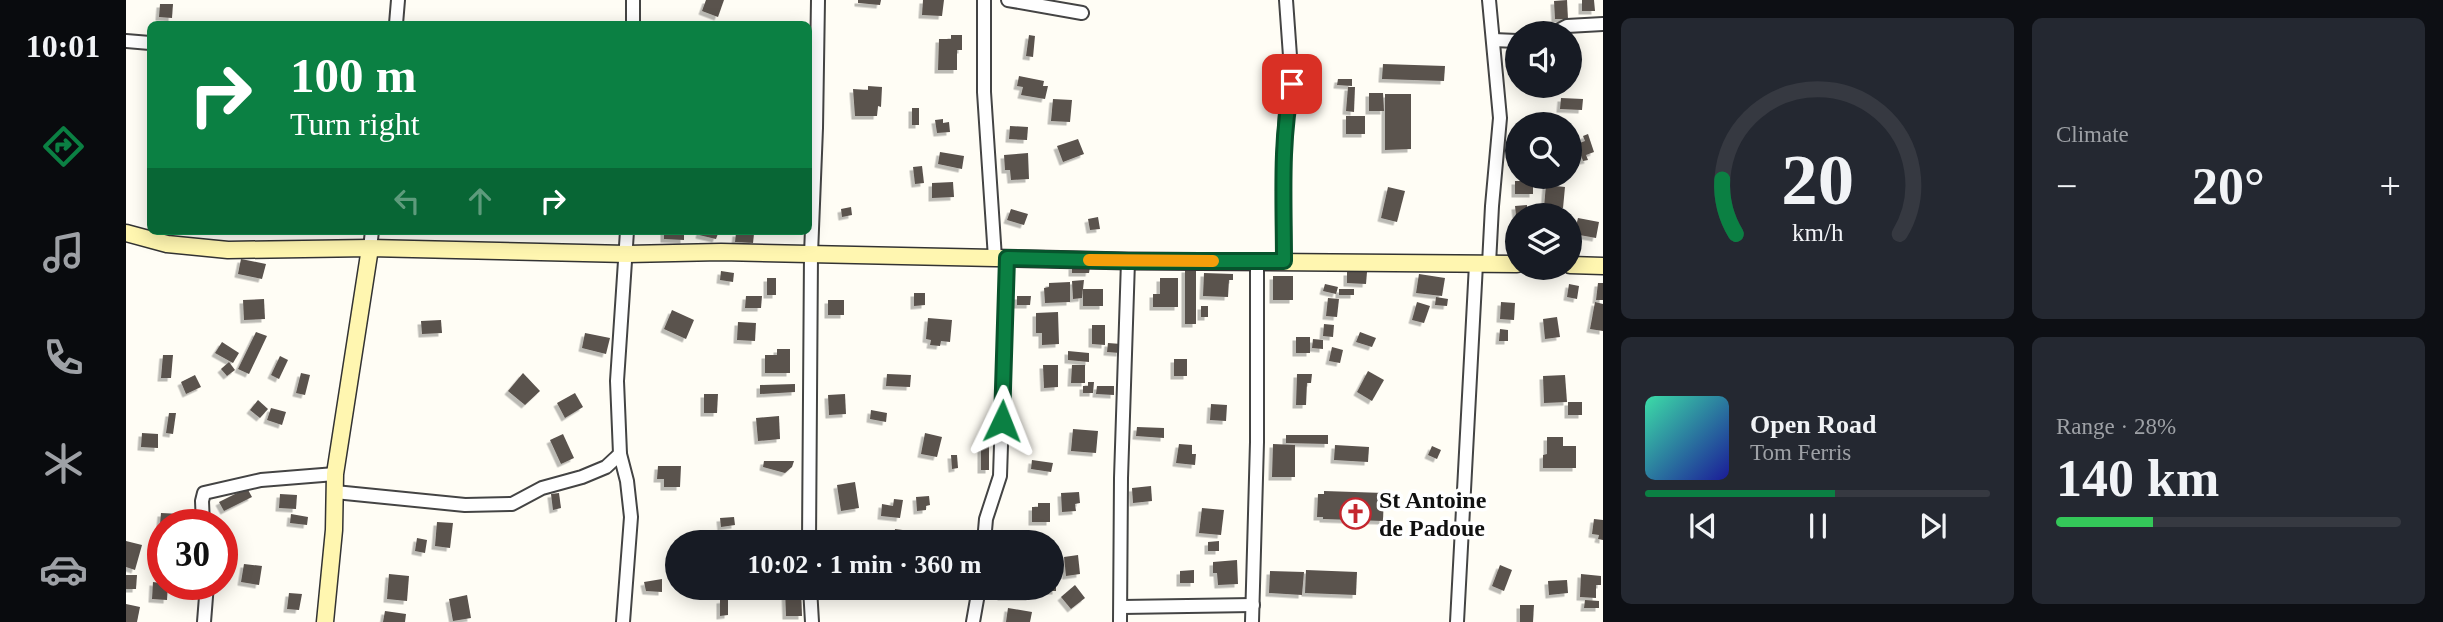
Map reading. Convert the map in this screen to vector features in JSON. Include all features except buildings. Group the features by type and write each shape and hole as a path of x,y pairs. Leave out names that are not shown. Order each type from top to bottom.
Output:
{"main road":[{"path":"126,233 167,244 228,250 370,248 627,254 1505,264"},
{"path":"324,622 331,566 335,474 370,248"},
{"path":"1582,265 1603,266"}],"street":[{"path":"396,21 398,0"},
{"path":"633,0 633,21"},
{"path":"812,229 818,0"},
{"path":"985,0 984,92 1001,258 1000,475 985,530"},
{"path":"1008,0 1082,13"},
{"path":"1284,261 1283,164 1286,111 1292,84 1286,0"},
{"path":"1457,622 1483,264 1492,206 1500,118 1489,0"},
{"path":"1582,25 1603,24"},
{"path":"1493,40 1505,40"},
{"path":"126,41 147,43"},
{"path":"370,248 372,235"},
{"path":"623,622 631,517 627,481 620,454 617,381 627,235"},
{"path":"809,530 812,235"},
{"path":"1252,622 1257,442 1257,260"},
{"path":"1120,622 1121,478 1128,261"},
{"path":"335,492 465,505 512,504 542,488 606,467 620,454"},
{"path":"202,509 204,493 261,480 335,474"},
{"path":"204,622 206,600"},
{"path":"811,600 812,622"},
{"path":"973,622 977,600"},
{"path":"1122,607 1253,606"}],"slow traffic":[{"path":"1089,260 1213,261"}],"place":[{"name":"St Antoine de Padoue","path":"1356,514"}],"route":[{"path":"1002,421 1007,258 1284,261 1283,164 1286,111 1292,84"}]}
